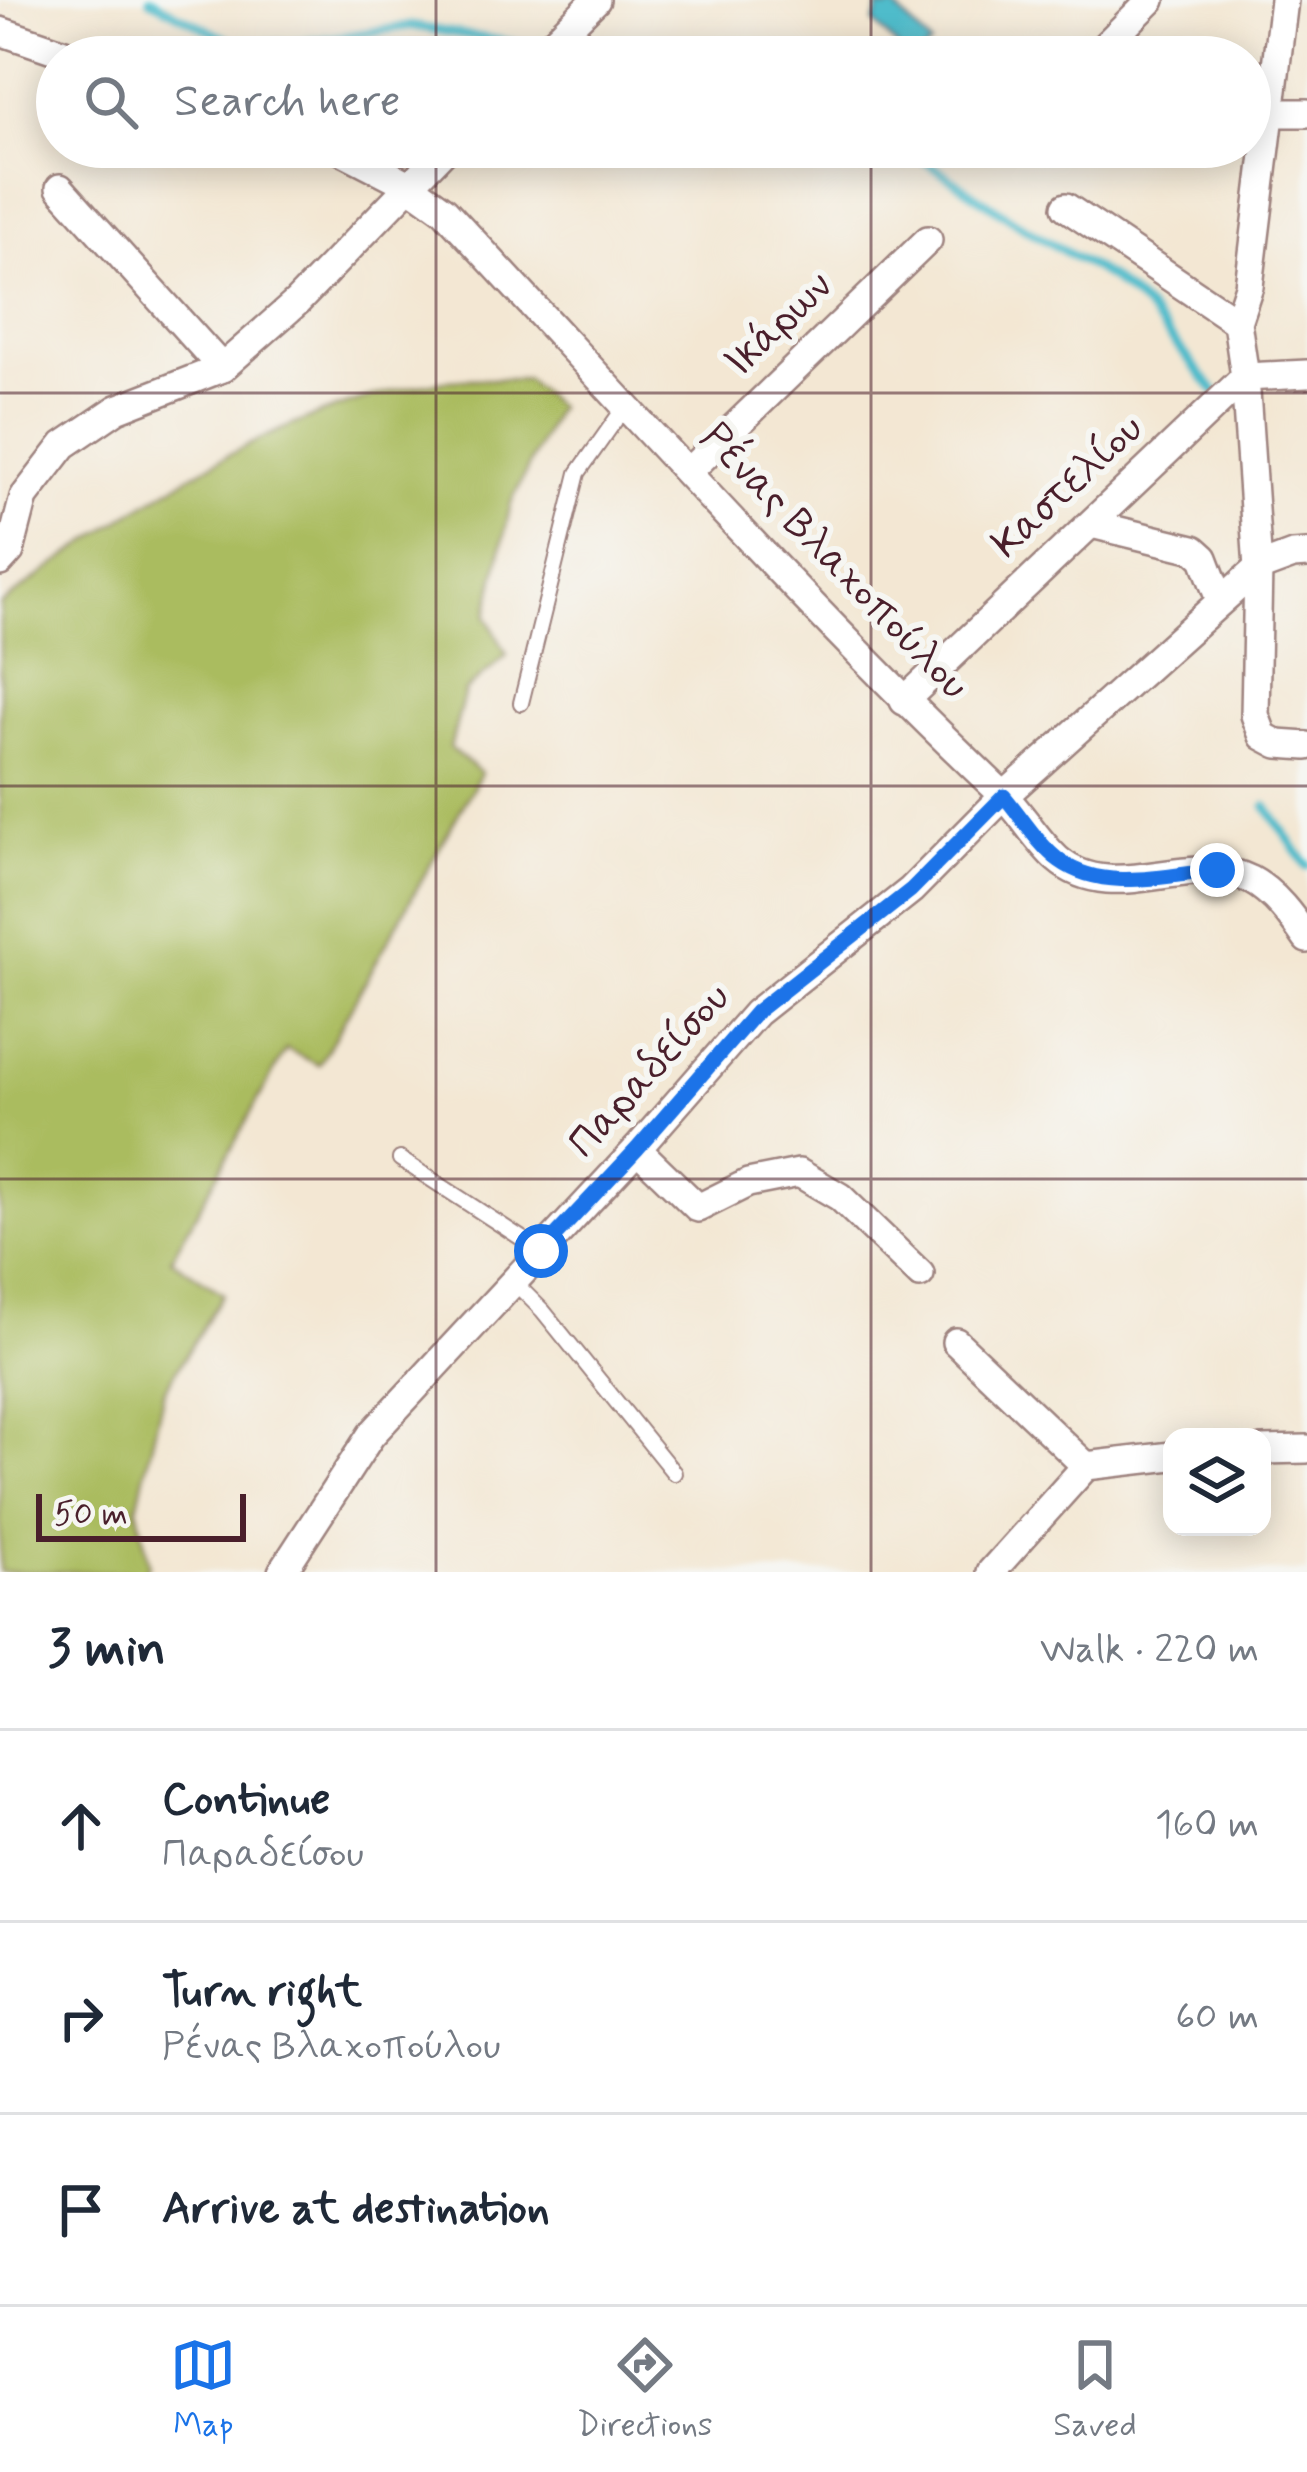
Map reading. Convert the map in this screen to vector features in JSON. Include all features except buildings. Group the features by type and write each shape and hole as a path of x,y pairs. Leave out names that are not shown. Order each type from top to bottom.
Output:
{"street":[{"path":"559,36 596,0"},
{"path":"1115,36 1151,0"},
{"path":"1271,127 1283,0"},
{"path":"0,31 36,43"},
{"path":"1273,113 1307,112"},
{"name":"Ρένας Βλαχοπούλου","path":"377,168 444,210 904,700 1004,796 1059,861 1095,877 1133,880 1217,870 1252,880 1287,910 1307,939"},
{"path":"0,562 10,551 24,497 64,445 116,409 222,368 297,302 425,168"},
{"path":"1265,168 1249,286 1238,322 1258,568 1255,715 1263,736 1278,744 1307,746"},
{"path":"60,188 222,368"},
{"path":"1066,207 1238,322"},
{"name":"Ικάρων","path":"689,471 928,241"},
{"path":"1245,377 1307,374"},
{"name":"Καστελίου","path":"904,700 1245,377"},
{"path":"0,480 24,497"},
{"path":"1091,524 1194,549 1204,558 1220,600"},
{"name":"Παραδείσου","path":"282,1572 371,1435 637,1149 756,1012 911,890 1004,796 1258,568 1307,554"},
{"path":"637,1149 698,1208 748,1184 799,1173 840,1197 920,1274"},
{"path":"956,1342 1085,1466"},
{"path":"1271,1450 1307,1449"},
{"path":"991,1572 1085,1466 1163,1457"}],"lane":[{"path":"521,703 578,473 626,405"},
{"path":"400,1159 541,1251"},
{"path":"513,1281 543,1311 674,1473"}],"green space":[{"path":"461,379 526,379 557,407 511,503 487,616 507,655 465,691 450,748 481,773 319,1065 286,1049 171,1259 223,1294 164,1391 137,1507 149,1564 144,1572 0,1572 0,605 157,496 269,435 389,392"}],"water":[{"path":"893,5 922,36 887,36 874,23 879,7"}],"waterway":[{"path":"150,0 220,36"},
{"path":"345,36 411,26 471,36"},
{"path":"935,168 1110,278 1146,308 1215,391"},
{"path":"1266,806 1307,866"}],"route":[{"path":"541,1251 756,1012 911,890 1004,796 1059,861 1095,877 1133,880 1217,870"}]}
